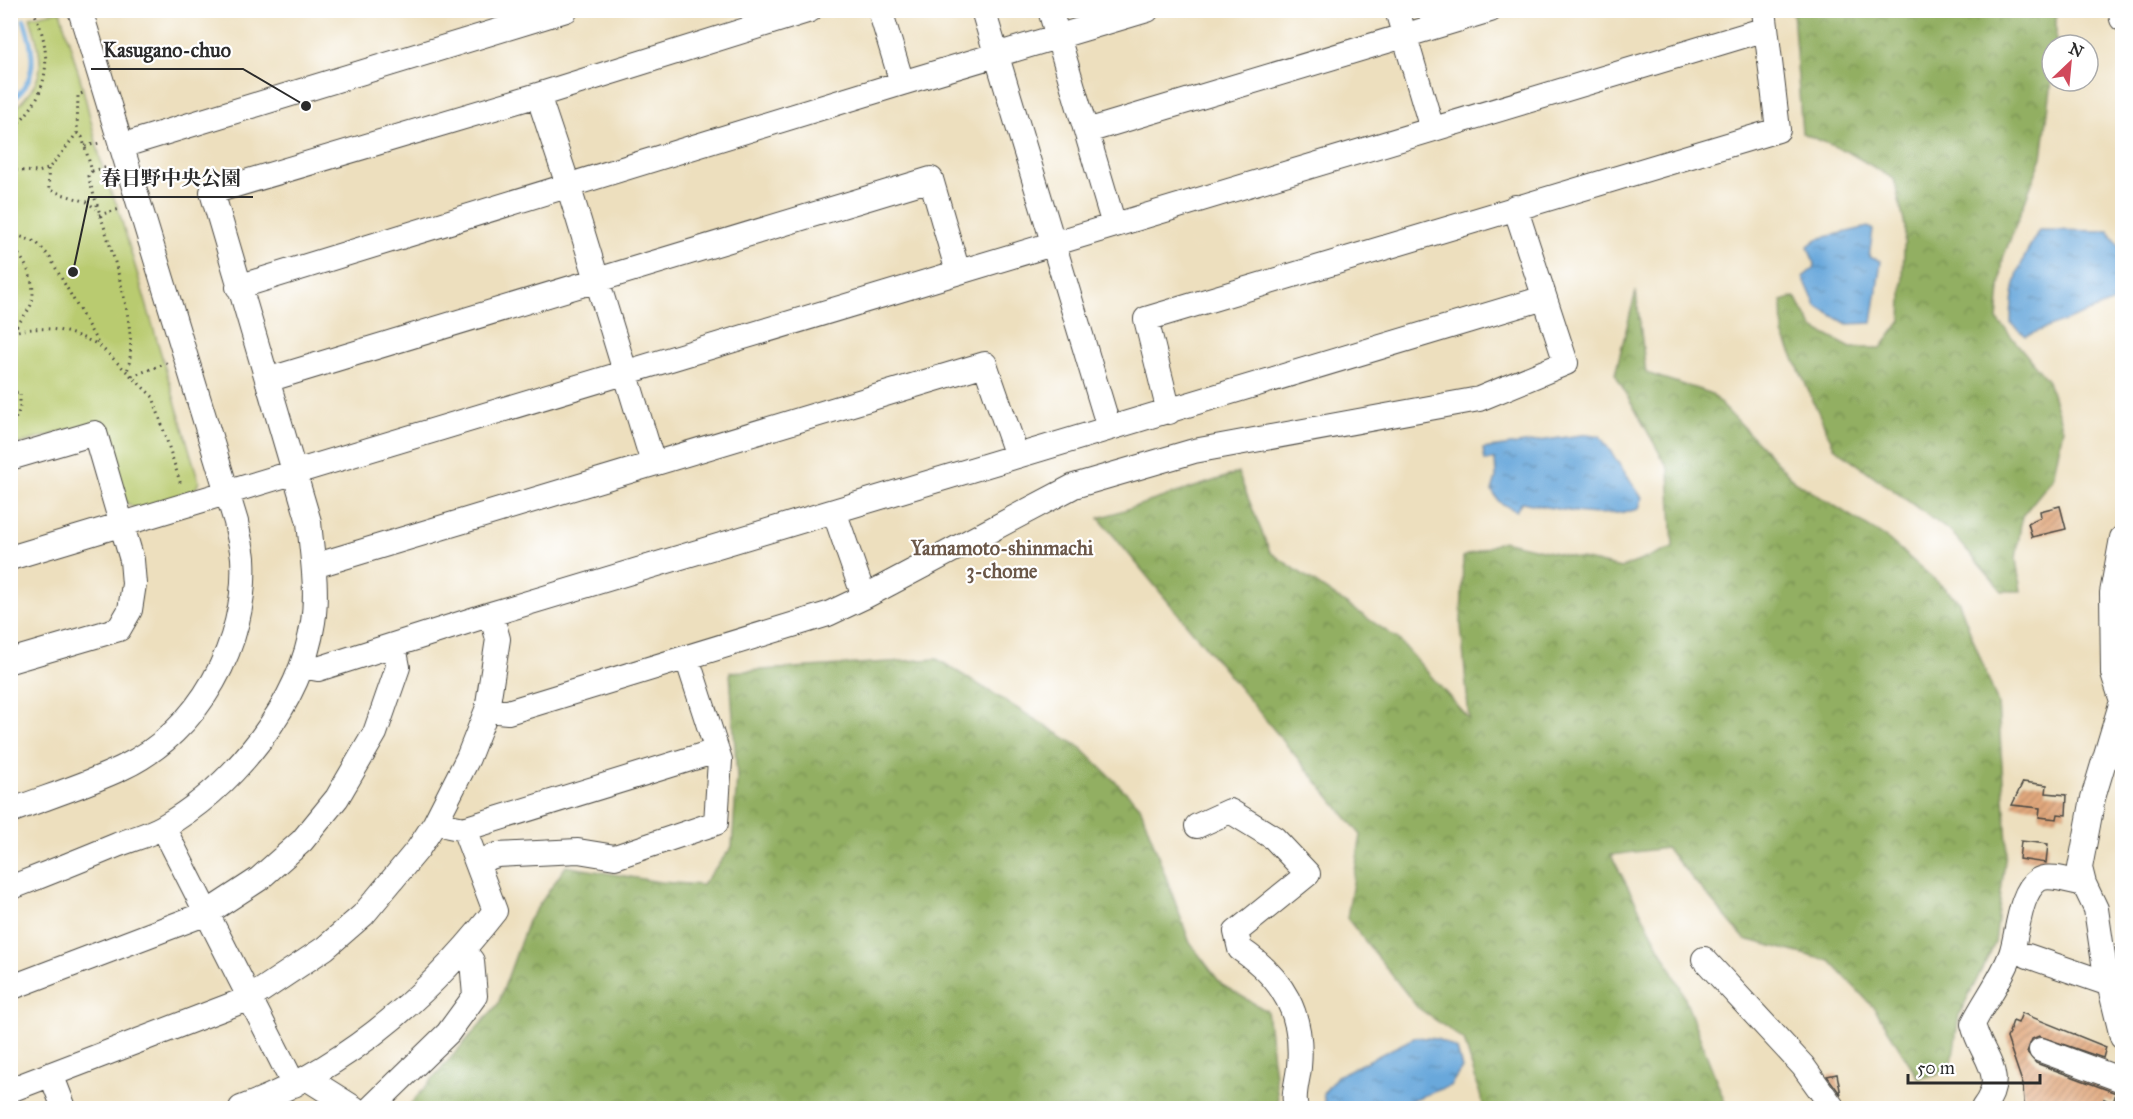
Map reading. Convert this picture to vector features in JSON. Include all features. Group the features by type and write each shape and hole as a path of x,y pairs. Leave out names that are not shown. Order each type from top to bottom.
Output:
{"street":[{"path":"10,811 123,768 175,734 214,684 231,640 240,601 243,558 226,492 111,152 80,10"},
{"path":"111,152 566,10"},
{"path":"10,888 163,827 217,786 253,749 283,707 302,666 313,622 314,566 309,522 238,287 212,192 538,96 810,10"},
{"path":"879,10 902,83"},
{"path":"983,10 1109,428"},
{"path":"1050,10 1114,225"},
{"path":"238,287 1147,10"},
{"path":"1397,10 1432,129"},
{"path":"1087,131 1490,10"},
{"path":"2120,10 2122,19"},
{"path":"10,558 1432,129 1765,20 1778,130 1146,319 1169,412"},
{"path":"538,96 568,185 653,463"},
{"path":"267,380 931,179 958,272"},
{"path":"487,710 508,712 828,614 1074,486 1194,451 1479,399 1566,363 1515,207"},
{"path":"302,666 318,669 394,647 492,614 1544,298"},
{"path":"314,566 985,364 1017,456"},
{"path":"10,458 95,433 132,560 134,584 130,610 120,629 10,661"},
{"path":"834,511 864,597"},
{"path":"2122,538 2112,593 2113,673 2122,701 2093,798 2080,868 2084,884 2096,909 2112,971 2122,1037"},
{"path":"10,1090 250,998 325,948 363,915 418,849 435,823 468,758 487,710 498,639 492,614"},
{"path":"10,988 207,913 259,879 302,841 337,798 375,733 398,667 394,647"},
{"path":"477,862 497,855 578,851 615,856 716,823 720,760 687,658"},
{"path":"435,823 464,829 716,751"},
{"path":"1197,826 1230,811 1274,838 1308,874 1236,932 1240,949 1261,963 1282,989 1300,1027 1296,1108"},
{"path":"163,827 250,998 301,1082 354,1108"},
{"path":"241,1108 271,1103 384,1028 432,985 464,951 495,911 464,829"},
{"path":"1983,1108 1995,1087 1994,1072 1977,1041 1972,1024 2001,977 2012,952 2022,905 2037,880 2045,878 2084,884"},
{"path":"371,1108 448,1033 475,996 472,961 464,951"},
{"path":"2028,956 2112,971"},
{"path":"1704,959 1803,1066 1833,1108"},
{"path":"2041,1050 2122,1080"},
{"path":"51,1074 64,1108"}],"path":[{"path":"10,55 15,47 10,17 25,10"},
{"path":"10,130 31,111 45,79 44,47 33,10"},
{"path":"10,170 38,172 48,169 77,133 78,95 88,92"},
{"path":"77,133 82,137 92,171"},
{"path":"85,146 111,152"},
{"path":"111,152 88,176 124,296 131,360 127,371"},
{"path":"48,169 48,190 87,202 98,210"},
{"path":"99,215 123,208"},
{"path":"10,232 36,242 49,256 99,345 153,397 185,496"},
{"path":"10,246 21,257 32,285 31,306 11,333"},
{"path":"11,333 57,328 99,345"},
{"path":"132,376 169,362"},
{"path":"10,393 20,392 21,399 10,430"}],"green space":[{"path":"60,11 82,85 106,182 117,205 199,482 193,494 138,510 125,502 102,421 11,446 11,113 32,90 40,70 38,47 30,17"},
{"path":"1793,11 2056,11 2056,33 2040,33 2040,93 2050,93 2042,157 2003,258 1997,319 2048,381 2063,429 2053,478 2022,516 2016,559 2021,591 2002,591 1953,534 1834,447 1783,334 1782,301 1795,297 1813,328 1851,348 1881,348 1901,321 1905,226 1894,179 1848,152 1802,133"},
{"path":"1636,291 1646,373 1710,393 1796,482 1888,539 1958,600 1998,704 2007,843 1995,943 1959,1015 1951,1070 1919,1079 1875,1009 1830,961 1745,939 1666,848 1611,855 1680,986 1727,1108 1484,1108 1464,1040 1417,1007 1347,918 1361,835 1099,518 1238,473 1270,552 1398,639 1469,719 1461,625 1463,557 1503,541 1621,568 1673,548 1669,470 1615,374"},
{"path":"937,659 1080,747 1140,806 1190,943 1222,985 1267,1011 1279,1108 407,1108 498,1004 528,921 566,866 660,882 702,885 732,847 737,778 730,672"}],"water":[{"path":"1868,227 1873,230 1869,257 1881,261 1872,323 1847,324 1816,306 1803,277 1815,267 1808,246 1817,239"},
{"path":"2039,230 2109,231 2122,251 2122,299 2026,336 2011,324 2013,297 2018,275 2026,253"},
{"path":"1588,434 1600,436 1642,498 1639,509 1595,514 1522,502 1516,511 1499,502 1492,491 1496,477 1495,459 1485,461 1483,449"},
{"path":"1416,1037 1437,1039 1457,1049 1462,1068 1450,1086 1390,1108 1326,1108 1323,1094 1337,1076"}],"building":[{"path":"2060,506 2066,529 2032,537 2028,523 2041,517 2040,511"},
{"path":"2023,782 2047,785 2046,793 2067,795 2066,815 2058,814 2057,819 2039,817 2040,808 2012,805"},
{"path":"2021,841 2048,844 2046,863 2019,859"},
{"path":"2022,1013 2106,1047 2103,1058 2039,1036 2032,1039 2027,1052 2036,1063 2116,1093 2113,1103 2104,1099 2104,1108 2028,1108 2029,1106 2024,1104 2023,1085 2007,1038 2013,1021 2018,1023"},
{"path":"1837,1074 1841,1095 1827,1076"}],"waterway":[{"path":"10,101 26,84 32,64 30,42 24,20"}],"place":[{"name":"Kasugano-chuo","path":"306,106"},
{"name":"春日野中央公園","path":"73,272"}],"district":[{"name":"Yamamoto-shinmachi 3-chome","path":"1002,560"}]}
